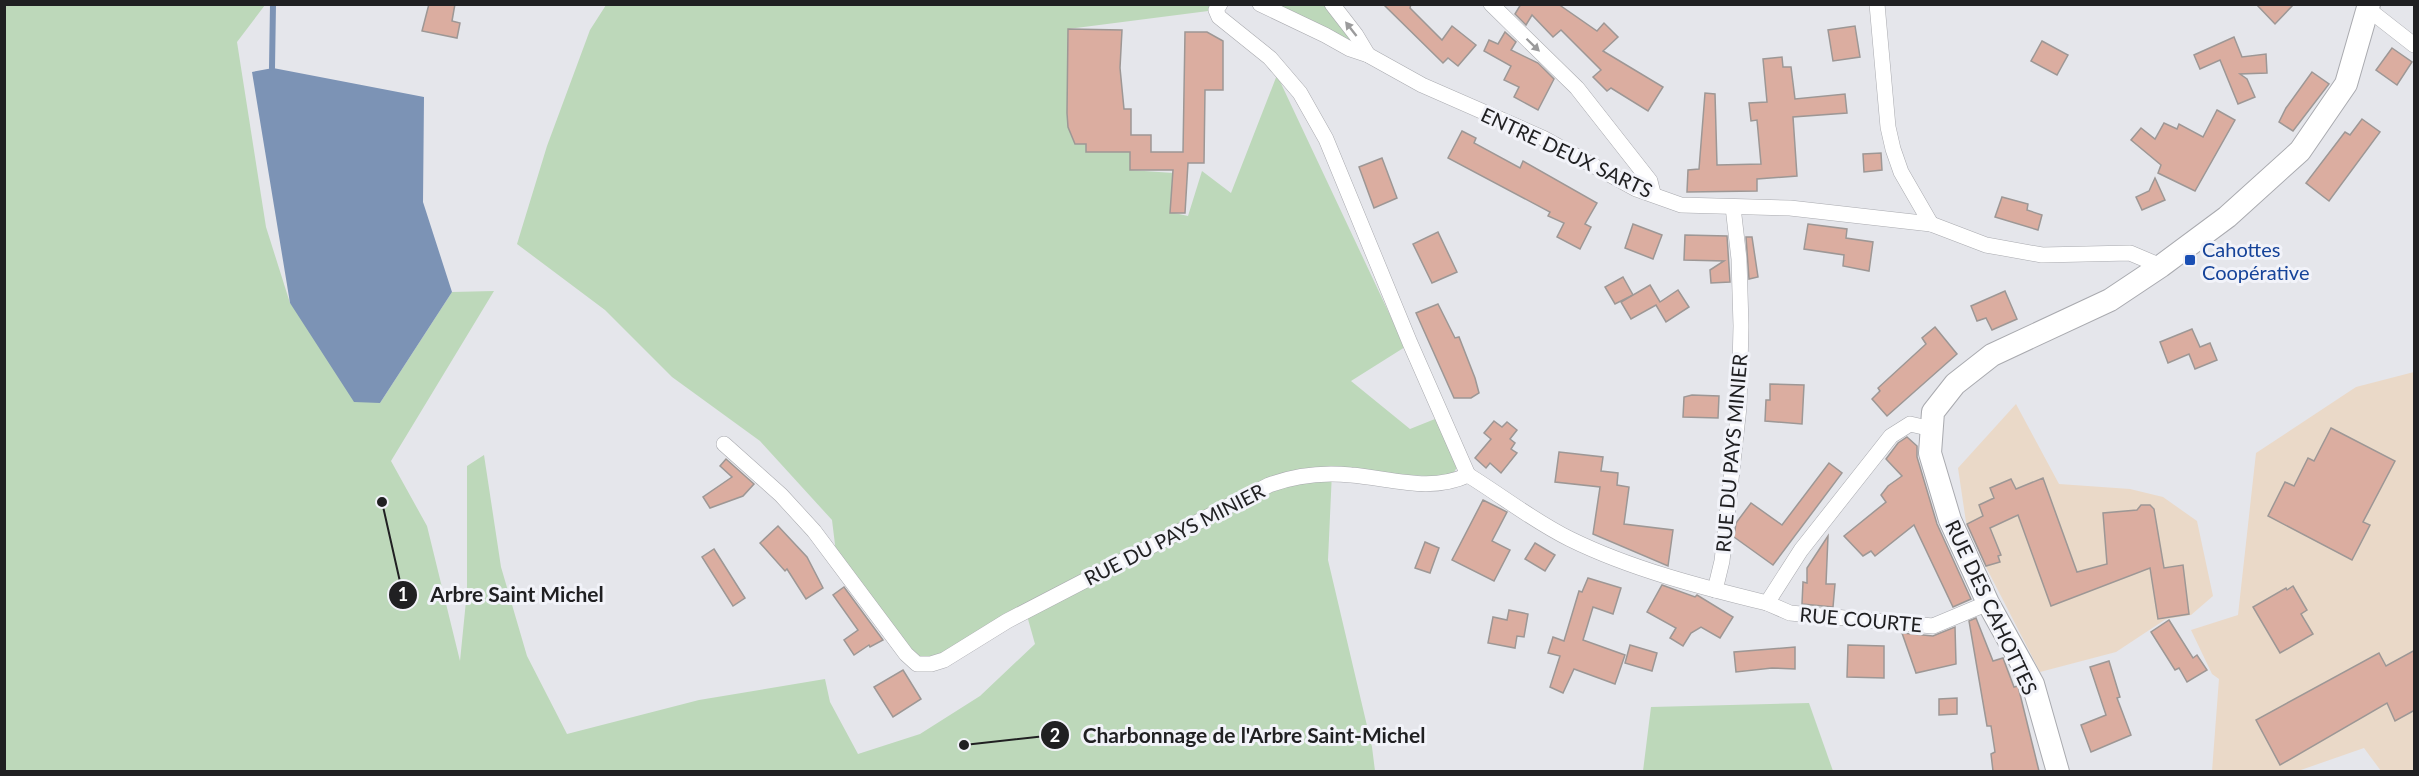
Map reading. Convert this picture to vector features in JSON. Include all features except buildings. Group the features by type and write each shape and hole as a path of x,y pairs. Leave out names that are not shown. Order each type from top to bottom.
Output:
{"street":[{"path":"1220,4 1216,10 1218,17 1270,58 1300,93 1326,139 1410,343 1468,476 1569,538 1620,560 1715,590 1767,603 1801,550 1891,436 1910,423 1932,429"},
{"name":"ENTRE DEUX SARTS","path":"1260,4 1350,49 1368,55 1422,85 1543,138 1636,189 1653,193 1681,205 1790,208 1931,224 1986,245 2043,255 2130,253 2160,266"},
{"path":"1332,4 1368,55"},
{"path":"1491,4 1577,88 1650,181 1653,193"},
{"path":"1877,4 1887,127 1901,172 1931,224"},
{"path":"2369,7 2415,45"},
{"name":"RUE DES CAHOTTES","path":"2058,771 2033,684 1988,603 1950,520 1930,453 1933,412 1955,384 1992,355 2110,300 2160,266 2227,217 2300,151 2346,84 2369,7"},
{"name":"RUE DU PAYS MINIER","path":"1715,590 1722,561 1739,407 1739,260 1733,207"},
{"name":"RUE DU PAYS MINIER","path":"724,444 781,495 814,531 906,654 917,664 944,660 1006,621 1269,485 1294,476 1328,474 1426,485 1455,482 1468,476"},
{"name":"RUE COURTE","path":"1767,603 1790,613 1933,626 1988,603"}],"shaded area":[{"path":"2414,372 2414,771 2381,771 2364,748 2298,771 2212,771 2219,679 2212,674 2191,630 2238,615 2256,453 2356,387"},
{"path":"2016,404 2059,484 2130,489 2163,497 2197,521 2213,596 2191,615 2166,619 2116,652 2040,672 1986,567 1966,522 1958,468"}],"green space":[{"path":"5,5 265,5 237,42 266,227 290,303 380,403 452,292 494,291 391,461 427,526 460,661 467,591 467,466 484,455 501,567 527,656 567,734 699,700 825,679 830,702 858,754 920,734 980,696 1035,644 1026,612 944,660 917,664 837,561 832,520 760,441 672,377 605,310 517,244 547,146 590,30 606,5 1220,5 1216,10 1068,29 1068,127 1075,144 1086,144 1086,152 1130,152 1130,170 1173,173 1170,212 1188,216 1202,171 1231,193 1277,75 1405,347 1351,381 1410,429 1435,419 1459,464 1451,477 1332,472 1328,560 1372,747 1375,771 5,772"},
{"path":"1259,5 1332,5 1368,55"},
{"path":"1809,703 1833,771 1643,771 1651,707"}],"water":[{"path":"273,68 424,97 423,202 452,292 380,403 354,402 290,303 252,72"}],"waterway":[{"path":"272,68 273,4"}],"place":[{"name":"Cahottes Coopérative","path":"2190,260"},
{"name":"Arbre Saint Michel","path":"382,502"},
{"name":"Charbonnage de l'Arbre Saint-Michel","path":"964,745"}]}
